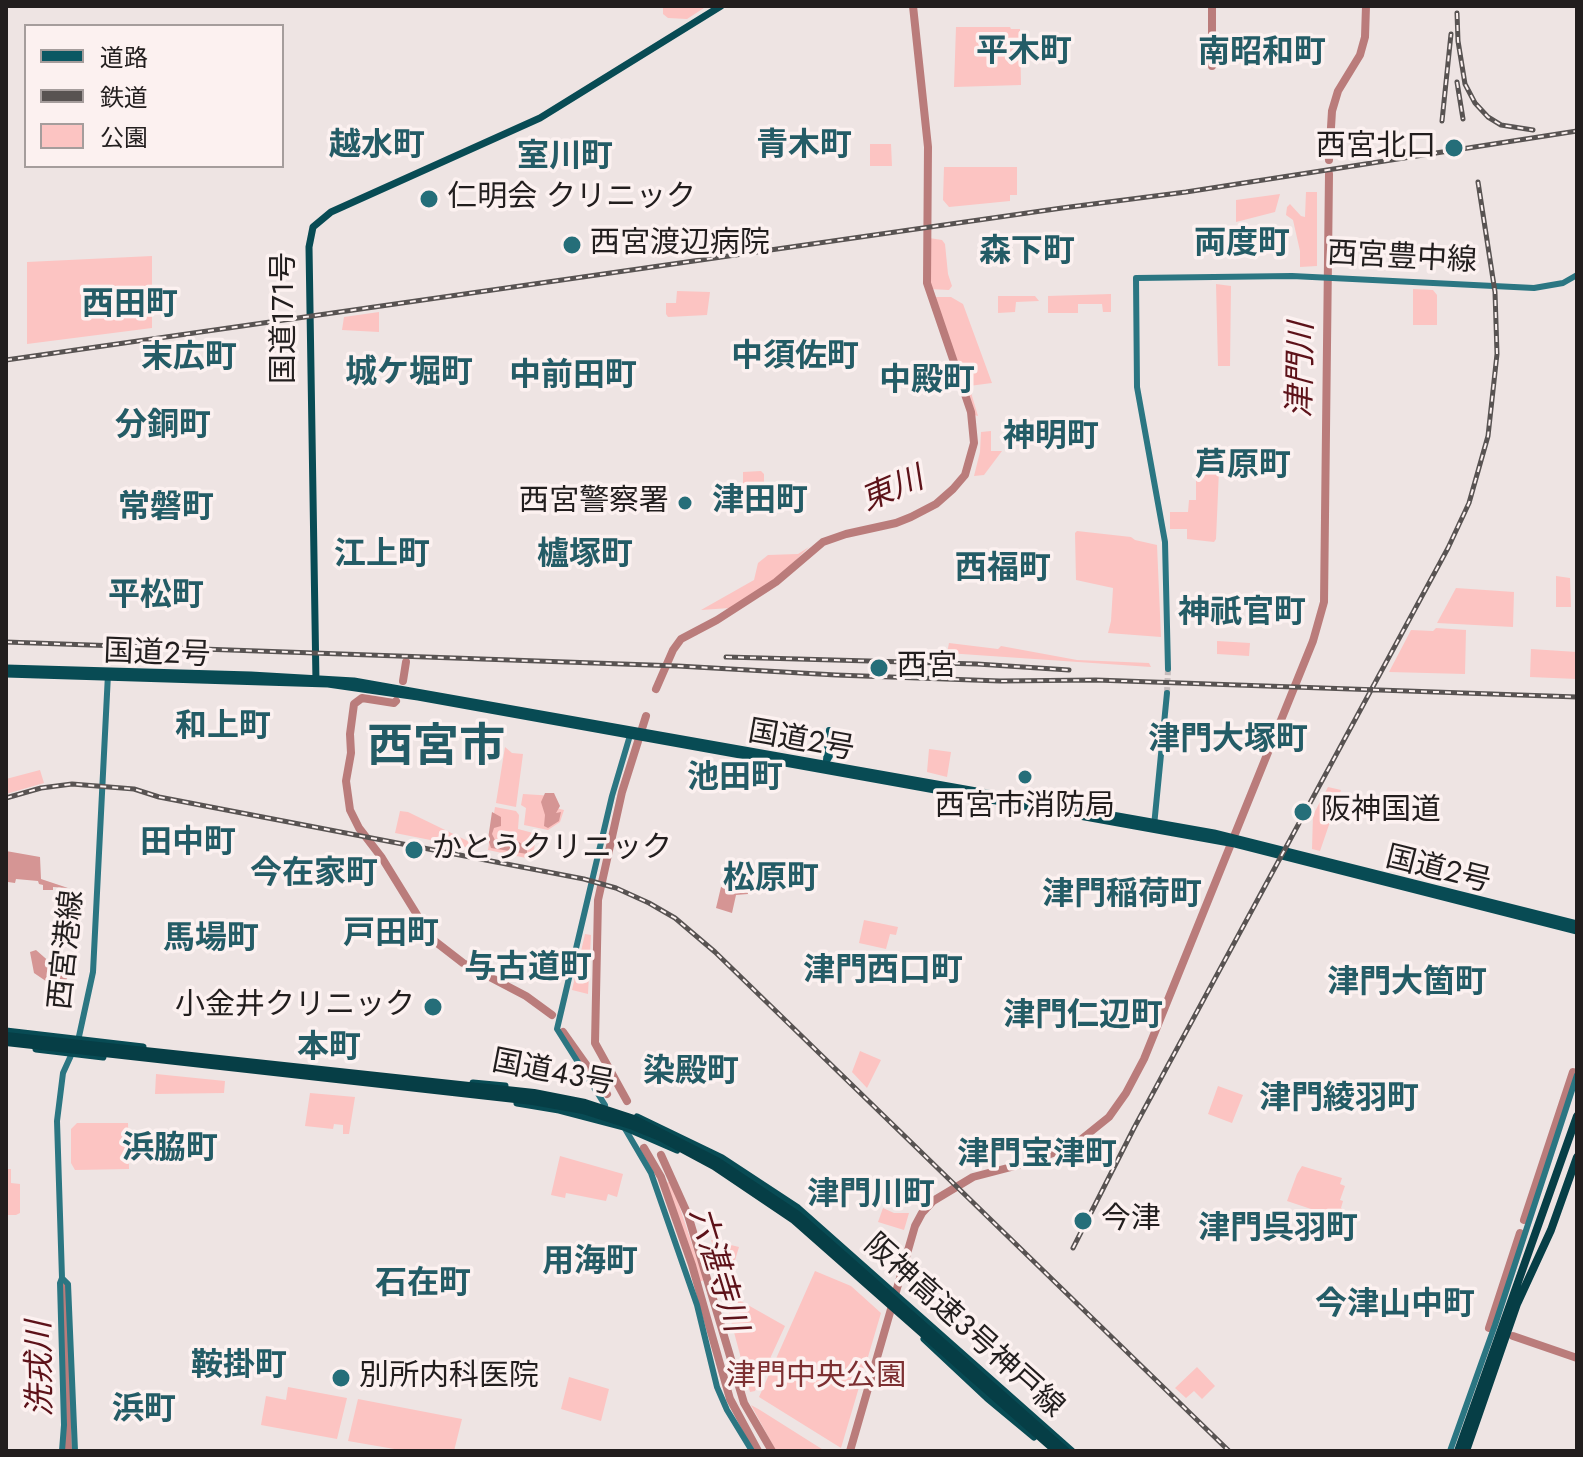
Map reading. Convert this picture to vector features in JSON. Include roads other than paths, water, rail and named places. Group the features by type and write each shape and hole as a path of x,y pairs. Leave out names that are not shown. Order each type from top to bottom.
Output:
{"highway":[{"name":"国道171号","path":"316,681 309,247 313,227 331,212 540,118 721,6"},
{"name":"国道2号","path":"6,668 354,681 1232,840 1577,924"},
{"name":"国道2号","path":"6,674 108,674"},
{"name":"国道2号","path":"1232,840 1577,931"},
{"name":"国道43号","path":"6,1034 502,1086 543,1091 605,1105 685,1139 765,1185 798,1208 1069,1451"},
{"name":"阪神高速3号神戸線","path":"6,1034 534,1093 585,1103 634,1119 704,1153 789,1208 1069,1451"},
{"name":"国道43号","path":"6,1044 72,1054 498,1100 559,1110 624,1127 720,1172 761,1199 815,1241 987,1398 1054,1451"},
{"name":"阪神高速3号神戸線","path":"6,1044 533,1101 583,1110 633,1126 714,1166 794,1220 1054,1451"},
{"path":"1458,1451 1577,1116"},
{"path":"1466,1451 1517,1304 1551,1230 1577,1157"}],"main road":[{"name":"西宮豊中線","path":"1168,669 1165,542 1137,387 1136,278 1333,278 1534,288 1563,283 1577,275"},
{"name":"西宮港線","path":"62,1451 62,1278 57,1121 63,1073 78,1040 93,972 108,674"},
{"path":"1154,826 1167,693"},
{"path":"824,767 832,731"},
{"path":"605,1105 557,1029 612,796 633,733"},
{"path":"1450,1451 1577,1075"},
{"path":"624,1127 651,1173 693,1291 717,1387 752,1451"},
{"name":"西宮港線","path":"62,1278 68,1284 75,1451"}],"waterway":[{"name":"東川","path":"656,689 681,639 776,582 823,542 911,517 936,504 965,475 974,443 971,412 927,283 928,147 913,6"},
{"path":"1212,6 1212,66"},
{"name":"津門川","path":"1329,160 1332,111 1338,91 1360,55 1365,37 1366,6"},
{"name":"津門川","path":"850,1451 915,1226 922,1213 933,1201 973,1177 1073,1146 1109,1117 1126,1093 1144,1059 1313,641 1324,602 1329,174"},
{"path":"403,681 406,662"},
{"name":"六湛寺川","path":"396,701 362,698 354,704 346,781 350,810 432,939 463,963 526,996 552,1015"},
{"name":"東川","path":"627,1101 595,1043 598,900 622,792 646,716"},
{"name":"六湛寺川","path":"563,1032 607,1094"},
{"path":"1524,1220 1573,1072"},
{"name":"六湛寺川","path":"644,1148 661,1177 692,1265 730,1399 758,1451"},
{"name":"東川","path":"661,1155 688,1215 744,1403 772,1451"},
{"path":"1489,1328 1520,1233"},
{"name":"洗戎川","path":"64,1286 68,1451"},
{"path":"1513,1336 1577,1358"}],"tunnel":[{"path":"1167,693 1168,669"}],"railway":[{"path":"1457,13 1465,84 1475,103 1501,125 1533,130"},
{"path":"1442,121 1451,34"},
{"path":"1457,82 1463,119"},
{"path":"6,360 1186,192 1577,131"},
{"path":"1073,1248 1134,1128 1448,548 1469,503 1488,436 1497,354 1495,292 1478,182"},
{"path":"6,642 1000,681 1096,680 1577,697"},
{"path":"726,657 977,664 1069,670"},
{"path":"6,798 41,788 72,784 134,789 159,797 584,879 616,888 649,903 675,918 715,952 1229,1451"}],"place":[{"name":"西宮北口","path":"1454,148"},
{"name":"仁明会 クリニック","path":"429,199"},
{"name":"西宮渡辺病院","path":"572,245"},
{"name":"西宮警察署","path":"685,503"},
{"name":"西宮","path":"879,668"},
{"name":"西宮市消防局","path":"1025,777"},
{"name":"阪神国道","path":"1303,812"},
{"name":"かとうクリニック","path":"414,850"},
{"name":"小金井クリニック","path":"433,1007"},
{"name":"今津","path":"1083,1221"},
{"name":"別所内科医院","path":"341,1378"}],"district":[{"name":"平木町","path":"1024,53"},
{"name":"南昭和町","path":"1262,54"},
{"name":"越水町","path":"377,147"},
{"name":"青木町","path":"804,147"},
{"name":"室川町","path":"565,158"},
{"name":"両度町","path":"1242,245"},
{"name":"森下町","path":"1027,253"},
{"name":"西田町","path":"130,306"},
{"name":"中須佐町","path":"795,358"},
{"name":"末広町","path":"189,359"},
{"name":"城ケ堀町","path":"409,374"},
{"name":"中前田町","path":"573,377"},
{"name":"中殿町","path":"927,382"},
{"name":"分銅町","path":"163,427"},
{"name":"神明町","path":"1051,438"},
{"name":"芦原町","path":"1243,467"},
{"name":"津田町","path":"760,502"},
{"name":"常磐町","path":"166,509"},
{"name":"江上町","path":"382,556"},
{"name":"櫨塚町","path":"585,556"},
{"name":"西福町","path":"1003,570"},
{"name":"平松町","path":"156,597"},
{"name":"神祇官町","path":"1242,614"},
{"name":"和上町","path":"223,728"},
{"name":"津門大塚町","path":"1228,741"},
{"name":"西宮市","path":"436,750"},
{"name":"池田町","path":"735,779"},
{"name":"田中町","path":"188,844"},
{"name":"今在家町","path":"314,875"},
{"name":"松原町","path":"771,880"},
{"name":"津門稲荷町","path":"1122,896"},
{"name":"戸田町","path":"391,935"},
{"name":"馬場町","path":"211,940"},
{"name":"与古道町","path":"528,969"},
{"name":"津門西口町","path":"883,972"},
{"name":"津門大箇町","path":"1407,984"},
{"name":"津門仁辺町","path":"1083,1017"},
{"name":"本町","path":"329,1049"},
{"name":"染殿町","path":"691,1073"},
{"name":"津門綾羽町","path":"1339,1100"},
{"name":"浜脇町","path":"170,1150"},
{"name":"津門宝津町","path":"1037,1156"},
{"name":"津門川町","path":"871,1196"},
{"name":"津門呉羽町","path":"1278,1230"},
{"name":"用海町","path":"590,1263"},
{"name":"石在町","path":"423,1285"},
{"name":"今津山中町","path":"1395,1306"},
{"name":"鞍掛町","path":"239,1367"},
{"name":"浜町","path":"144,1411"}],"park label":[{"name":"津門中央公園","path":"816,1378"}]}
